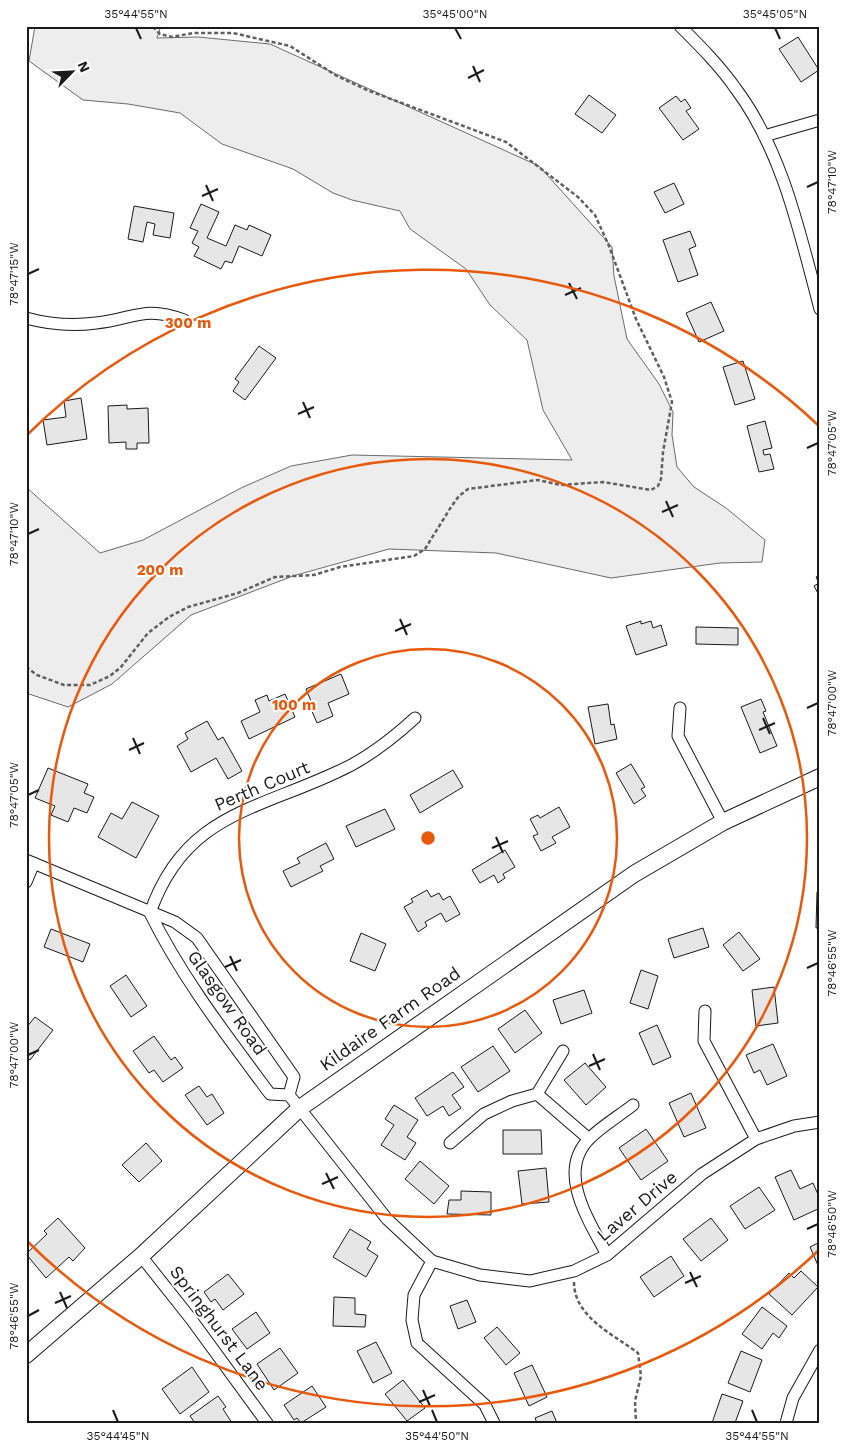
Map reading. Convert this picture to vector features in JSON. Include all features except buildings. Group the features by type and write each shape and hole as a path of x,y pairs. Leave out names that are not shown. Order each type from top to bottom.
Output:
{"main road":[{"name":"Kildaire Farm Road","path":"26,1355 140,1256 300,1108 634,874 723,822 820,777"}],"street":[{"path":"680,26 738,90 764,136 786,188 820,309"},
{"path":"764,136 820,120"},
{"path":"26,318 42,322 97,323 156,312 184,320"},
{"path":"680,708 678,736 723,822"},
{"name":"Perth Court","path":"150,913 162,884 174,863 200,835 223,820 322,779 363,759 394,737 415,718"},
{"path":"26,882 30,862"},
{"name":"Glasgow Road","path":"30,862 175,922 187,930 212,958 294,1076 289,1095 270,1094 163,941 150,913"},
{"path":"705,1011 704,1041 756,1139"},
{"path":"450,1143 484,1114 512,1101 537,1094 563,1050"},
{"path":"537,1094 589,1139"},
{"path":"289,1095 300,1108"},
{"path":"607,1255 583,1207 575,1185 578,1158 589,1139 633,1105"},
{"name":"Laver Drive","path":"300,1108 387,1219 432,1261 480,1275 530,1282 574,1271 607,1255 702,1174 756,1139 794,1126 820,1122"},
{"name":"Springhurst Lane","path":"140,1256 191,1319 267,1423"},
{"path":"432,1261 414,1296 412,1320 417,1343 485,1406 494,1423"},
{"path":"786,1423 793,1398 820,1350"}],"path":[{"path":"26,667 37,675 64,685 90,685 110,676 121,667 136,644 148,633 169,617 188,607 238,593 275,578 314,575 340,567 414,556 425,549 459,496 468,490 538,480 561,485 603,482 651,490 658,486 661,479 663,452 672,402 664,377 636,319 609,246 595,215 578,197 506,142 367,90 337,76 290,46 233,34 193,33 172,37 160,34 152,26"},
{"path":"574,1271 574,1293 592,1322 638,1353 641,1376 635,1401 636,1423"}],"shaded area":[{"path":"35,26 161,26 157,38 198,37 270,44 539,166 612,247 614,276 627,339 659,384 673,412 672,435 677,467 694,487 726,508 765,540 762,562 720,563 611,578 496,553 389,549 293,576 191,615 112,684 68,707 26,693 26,487 100,553 143,540 241,488 291,466 352,455 572,460 543,410 527,340 490,305 466,269 410,229 400,211 352,200 333,193 293,169 222,144 180,113 128,104 83,100 29,61"}]}
